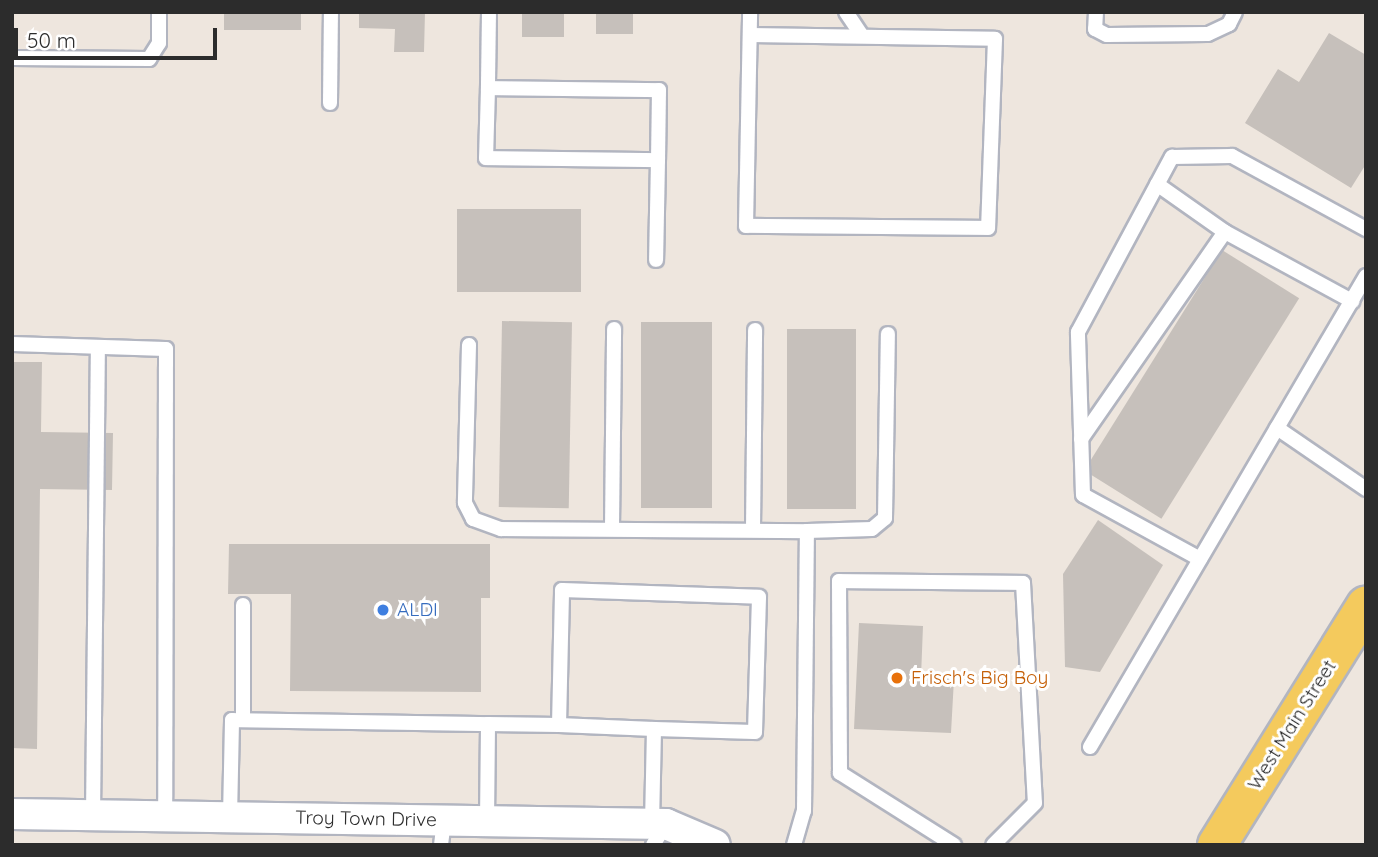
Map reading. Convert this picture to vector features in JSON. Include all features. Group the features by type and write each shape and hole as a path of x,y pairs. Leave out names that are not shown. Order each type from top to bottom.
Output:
{"main road":[{"name":"West Main Street","path":"1217,845 1366,606"}],"street":[{"name":"Troy Town Drive","path":"12,814 230,817 442,833 487,821 657,831 715,845"}],"lane":[{"path":"12,58 149,59 159,43 159,12"},
{"path":"330,103 331,12"},
{"path":"489,12 486,158 658,160"},
{"path":"750,12 746,226 988,228 995,38 750,34"},
{"path":"846,12 862,36"},
{"path":"1096,12 1095,29 1107,35 1208,34 1228,24 1235,12"},
{"path":"488,88 659,90 656,260"},
{"path":"1200,559 1083,495 1077,332 1172,158 1232,156 1366,229"},
{"path":"1157,184 1225,232 1352,301"},
{"path":"1081,439 1225,232"},
{"path":"1090,747 1366,276"},
{"path":"612,529 614,329"},
{"path":"753,530 755,330"},
{"path":"469,345 465,503 473,519 501,528 807,531 872,529 885,518 888,334"},
{"path":"12,344 166,349 165,816"},
{"path":"93,815 92,634 98,347"},
{"path":"1277,428 1366,489"},
{"path":"794,845 804,811 807,531"},
{"path":"954,845 840,773 839,581 1023,583 1035,803 993,845"},
{"path":"230,817 232,720 559,725 755,732 759,597 562,590 559,725"},
{"path":"243,605 243,720"},
{"path":"487,821 488,724"},
{"path":"653,729 657,831"}],"building":[{"path":"224,12 301,12 301,30 224,30"},
{"path":"359,12 425,12 424,52 394,52 395,29 359,28"},
{"path":"522,12 564,12 564,37 522,37"},
{"path":"596,12 633,12 633,34 596,34"},
{"path":"1329,33 1366,55 1366,164 1351,188 1245,123 1278,69 1299,82"},
{"path":"457,209 581,209 581,292 457,292"},
{"path":"1222,250 1299,298 1161,519 1084,470"},
{"path":"502,321 572,322 569,508 499,507"},
{"path":"641,322 712,322 712,508 641,508"},
{"path":"787,329 856,329 856,509 787,509"},
{"path":"12,362 42,362 41,432 113,433 112,490 40,489 37,749 12,748"},
{"path":"1098,520 1163,565 1100,672 1065,667 1063,574"},
{"path":"229,544 490,544 490,598 481,598 481,692 290,691 291,594 228,594"},
{"name":"Frisch's Big Boy","path":"859,623 923,626 921,677 954,679 951,733 854,729"}],"place":[{"name":"ALDI","path":"383,610"},
{"name":"Frisch's Big Boy","path":"897,678"}]}
